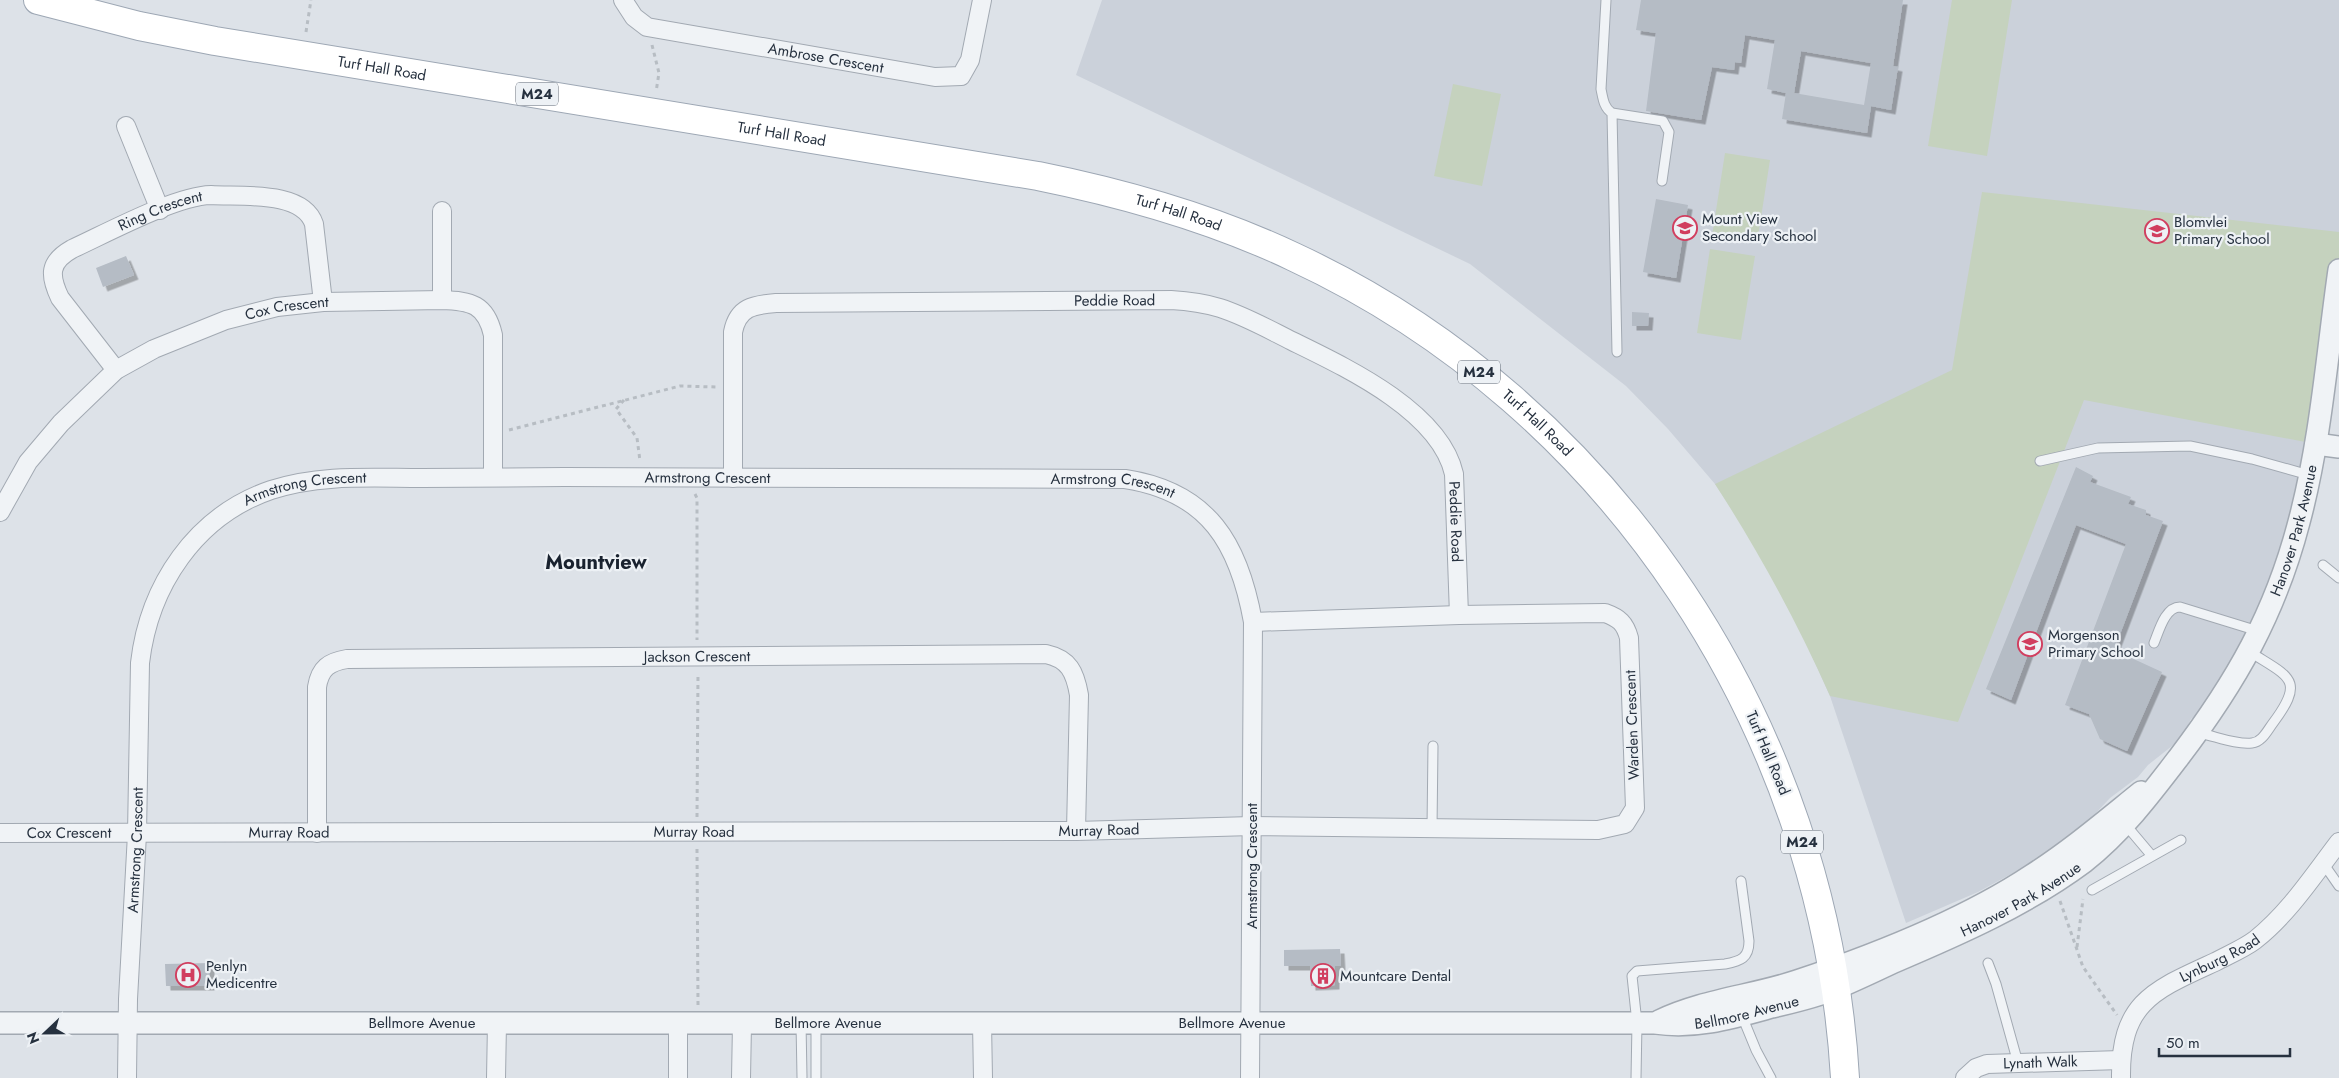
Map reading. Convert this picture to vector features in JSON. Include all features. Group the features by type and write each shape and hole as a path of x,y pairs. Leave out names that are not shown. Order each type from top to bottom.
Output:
{"main road":[{"name":"Turf Hall Road","path":"38,0 140,26 215,41 1038,176 1116,192 1224,226 1297,258 1356,289 1440,342 1474,368 1536,421 1597,483 1632,524 1667,570 1723,659 1744,696 1771,757 1789,800 1806,854 1826,930 1834,979 1845,1078"}],"street":[{"path":"623,0 634,17 647,27"},
{"name":"Ambrose Crescent","path":"647,27 935,77 961,76 970,60 982,0"},
{"path":"126,126 160,210"},
{"name":"Ring Crescent","path":"116,370 60,298 54,284 53,268 57,260 72,249 160,210 201,195 286,200 301,206 311,216 314,224 322,302"},
{"path":"442,211 442,300"},
{"name":"Hanover Park Avenue","path":"1834,979 1989,920 2032,896 2083,862 2125,824 2154,792 2199,733 2250,652 2284,574 2300,519 2316,444 2339,270"},
{"name":"Cox Crescent","path":"0,512 28,462 61,423 116,370 172,340 226,320 277,307 322,302 442,300 473,304 479,307 490,320 494,335 493,476"},
{"name":"Peddie Road","path":"734,478 732,332 734,323 743,311 763,304 1171,300 1218,307 1235,313 1358,374 1403,406 1433,433 1448,454 1454,474 1459,615"},
{"path":"2316,444 2339,447"},
{"name":"Armstrong Crescent","path":"127,1078 137,834 140,663 143,638 160,589 176,562 196,539 217,520 249,500 270,491 302,482 325,479 493,476 1125,479 1143,482 1185,500 1216,526 1227,541 1242,574 1253,622 1253,997 1250,1078"},
{"name":"Warden Crescent","path":"1252,826 1598,830 1625,824 1635,808 1629,638 1627,628 1621,620 1605,613 1459,615 1253,622"},
{"name":"Jackson Crescent","path":"317,833 317,687 322,670 334,661 367,658 1036,654 1056,656 1066,661 1072,668 1077,681 1079,695 1076,831"},
{"name":"Hanover Park Avenue","path":"1834,979 1950,920 2030,876 2074,847 2174,765"},
{"name":"Murray Road","path":"137,834 1076,831 1252,826"},
{"name":"Cox Crescent","path":"0,833 137,834"},
{"name":"Lynburg Road","path":"2122,1078 2121,1060 2128,1026 2145,1001 2163,986 2229,955 2256,939 2286,911 2339,842"},
{"name":"Bellmore Avenue","path":"0,1023 1646,1023 1686,1026 1742,1016 1834,979"},
{"name":"Bellmore Avenue","path":"1646,1023 1702,1005 1834,979"},
{"path":"496,1078 497,1023"},
{"path":"982,1023 983,1078"},
{"path":"678,1024 678,1078"},
{"path":"741,1078 742,1024"},
{"name":"Lynath Walk","path":"1965,1078 1976,1068 1987,1064 2121,1060"}],"lane":[{"path":"1606,0 1601,89 1607,110 1612,113 1663,121 1667,126 1670,132 1662,181"},
{"path":"1612,113 1618,352"},
{"path":"2040,461 2098,448 2190,446 2252,459 2309,475"},
{"path":"2324,565 2339,578"},
{"path":"2154,643 2169,611 2174,607 2180,607 2260,632"},
{"path":"2199,733 2246,744 2254,743 2261,740 2288,704 2291,695 2290,683 2284,674 2250,652"},
{"path":"1432,828 1433,746"},
{"path":"2125,824 2152,856"},
{"path":"2092,890 2181,840"},
{"path":"2323,863 2339,886"},
{"path":"1636,1078 1646,1023 1632,976 1636,972 1738,962 1746,957 1749,951 1749,941 1741,880"},
{"path":"1988,963 1996,984 2018,1063"},
{"path":"1742,1016 1745,1028 1771,1078"},
{"path":"802,1077 808,1023"},
{"path":"808,1023 816,1078"}],"path":[{"path":"306,32 311,0"},
{"path":"647,27 659,73 656,98"},
{"path":"493,429 508,430 680,386 733,388"},
{"path":"624,399 616,409 637,438 642,478"},
{"path":"690,488 697,498 698,646"},
{"path":"697,823 698,665"},
{"path":"697,843 698,1011"},
{"path":"2076,947 2083,895"},
{"path":"2058,896 2083,967 2120,1018"}],"shaded area":[{"path":"1102,0 2339,0 2339,270 2284,574 2210,704 2191,719 2184,734 2172,746 2148,765 2138,777 2110,798 2079,831 2046,855 1978,892 1906,923 1830,696 1803,636 1750,537 1715,484 1668,429 1626,386 1470,264 1076,75"}],"green space":[{"path":"1952,0 2012,0 1987,156 1928,146"},
{"path":"1453,84 1501,94 1482,186 1434,176"},
{"path":"1725,153 1770,160 1757,243 1712,236"},
{"path":"1982,192 2339,232 2339,271 2316,444 2084,400 1958,722 1830,696 1777,588 1715,484 1952,370"},
{"path":"1710,249 1755,256 1741,340 1697,333"}],"building":[{"path":"1641,0 1903,0 1893,66 1898,67 1891,110 1871,106 1867,133 1782,119 1786,93 1767,89 1775,40 1745,35 1741,63 1735,62 1734,70 1712,67 1701,120 1646,111 1656,33 1636,30","holes":["1801,51 1871,63 1864,105 1794,93"]},
{"path":"1656,199 1688,205 1676,278 1643,272"},
{"path":"126,256 134,275 103,287 96,268"},
{"path":"1632,312 1649,313 1648,326 1632,326"},
{"name":"Morgenson Primary School","path":"2076,467 2093,476 2090,482 2131,497 2128,504 2146,510 2146,515 2163,521 2114,650 2162,672 2127,751 2100,739 2089,714 2065,705 2126,544 2076,525 2011,700 1986,689"},
{"name":"Mountcare Dental","path":"1340,949 1341,966 1335,966 1335,985 1311,986 1310,966 1284,966 1284,950"},
{"name":"Penlyn Medicentre","path":"210,963 210,986 166,986 165,964"}],"place":[{"name":"Mount View Secondary School","path":"1685,228"},
{"name":"Blomvlei Primary School","path":"2157,231"},
{"name":"Morgenson Primary School","path":"2030,644"},
{"name":"Penlyn Medicentre","path":"188,975"},
{"name":"Mountcare Dental","path":"1323,976"}],"district":[{"name":"Mountview","path":"596,562"}]}
